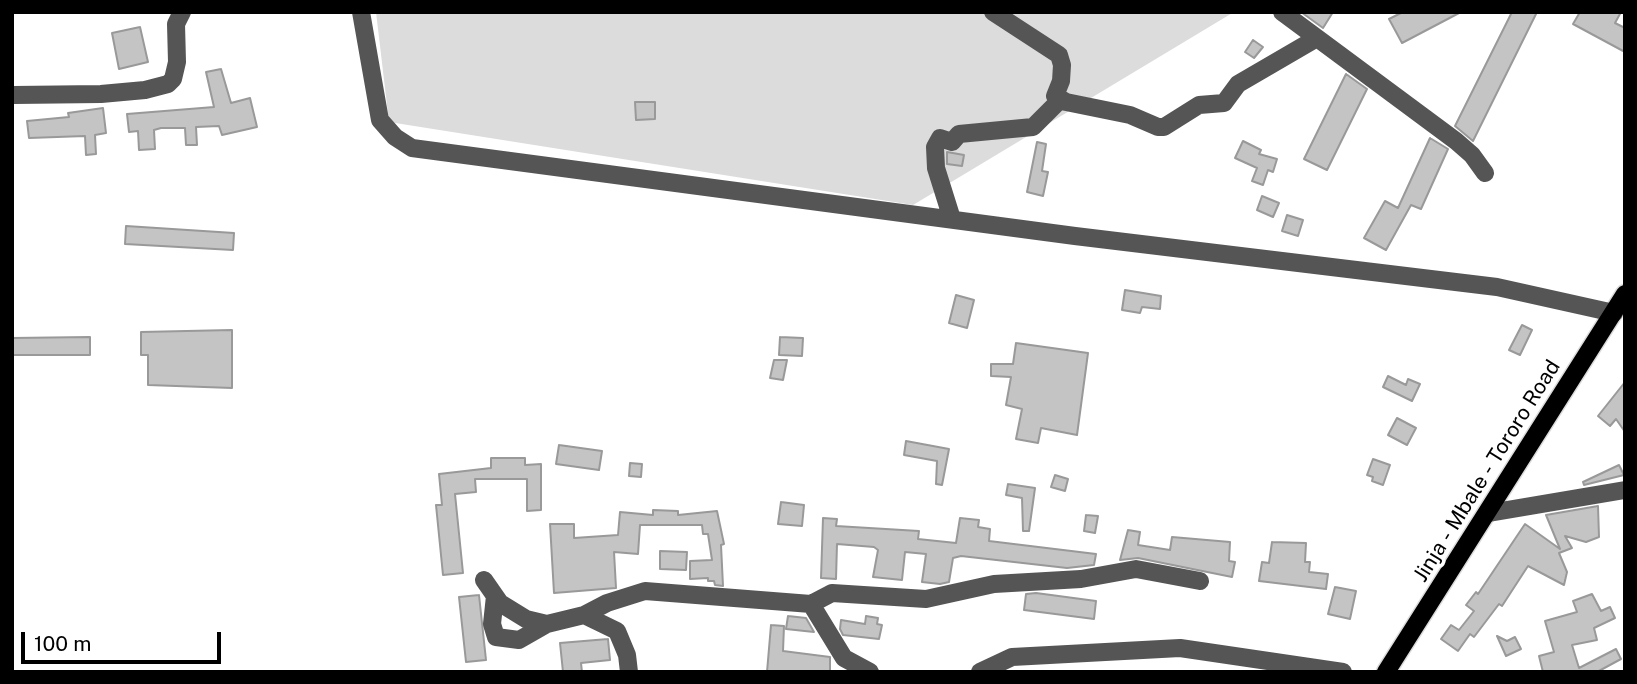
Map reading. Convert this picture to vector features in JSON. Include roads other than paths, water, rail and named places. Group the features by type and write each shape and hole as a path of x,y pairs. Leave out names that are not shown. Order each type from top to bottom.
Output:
{"main road":[{"name":"Jinja - Mbale - Tororo Road","path":"1386,672 1625,294"}],"street":[{"path":"14,95 101,94 145,90 168,84 173,79 177,62 179,21 164,12"},
{"path":"362,12 380,120 395,137 412,148 1497,287 1614,313"},
{"path":"993,12 1059,55 1062,65 1061,81 1055,96 1130,115 1164,128 1199,104 1224,103 1238,84 1317,38"},
{"path":"1282,12 1472,155 1485,173"},
{"path":"951,219 936,168 935,147 940,138 952,142 959,134 1033,127 1061,99"},
{"path":"1489,513 1625,490"},
{"path":"495,596 492,624 496,636 519,640 547,624 584,615 607,603 645,591 811,604 832,593 926,598 994,583 1081,579 1136,569 1200,581"},
{"path":"484,580 500,603 526,619 547,624"},
{"path":"811,604 847,666 870,672"},
{"path":"584,615 617,631 627,655 629,672"},
{"path":"980,672 1012,657 1180,648 1343,672"}]}
